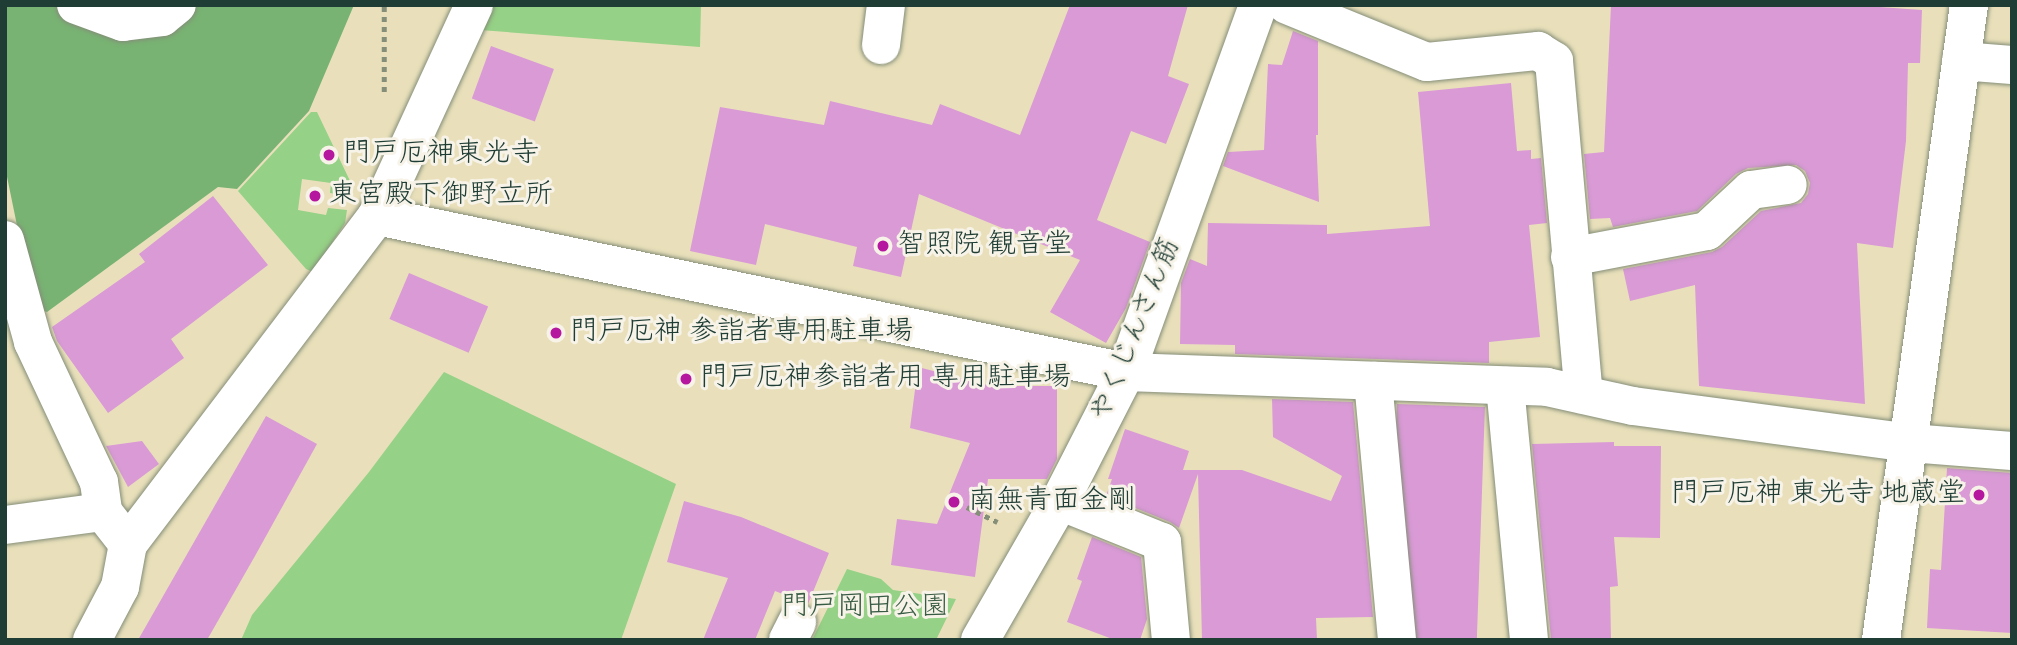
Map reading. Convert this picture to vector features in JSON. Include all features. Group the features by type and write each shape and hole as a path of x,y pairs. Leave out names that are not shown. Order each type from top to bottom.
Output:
{"street":[{"path":"76,5 123,22 162,17 177,5"},
{"path":"92,640 120,587 128,544 377,216 474,5"},
{"path":"881,45 886,5"},
{"name":"やくじんさん筋","path":"980,640 1060,500 1126,372 1258,5"},
{"path":"1287,5 1427,62 1538,51 1554,61 1584,395"},
{"path":"1881,640 1969,5"},
{"path":"1961,61 2012,65"},
{"path":"1570,257 1707,231 1751,190 1788,185"},
{"path":"377,216 1126,372 1547,387 1633,406 1910,443 2012,451"},
{"path":"5,240 19,344 99,482 103,512 128,544"},
{"path":"1373,381 1396,640"},
{"path":"1505,386 1529,640"},
{"path":"1060,500 1162,542 1171,640"},
{"path":"5,525 103,512"}],"path":[{"path":"967,507 987,515"}],"green space":[{"path":"5,5 354,5 309,111 237,189 218,187 47,312 34,308 5,167"},
{"path":"491,5 701,5 700,47 480,30"},
{"path":"311,112 317,112 351,183 349,196 330,193 331,183 302,179 298,210 326,215 328,208 347,210 345,223 313,272 306,269 238,191"},
{"path":"444,372 676,484 621,640 241,640 252,615 369,472"},
{"name":"門戸岡田公園","path":"847,569 881,579 893,590 956,599 936,640 812,640"}],"building":[{"path":"1070,5 1188,5 1168,76 1189,84 1166,144 1131,131 1097,220 1150,242 1126,308 1106,343 1050,312 1080,260 919,194 901,277 853,266 857,247 765,224 756,265 690,251 720,107 824,125 830,101 932,125 940,104 1020,135"},
{"path":"1611,5 1851,5 1922,10 1920,63 1908,63 1906,141 1893,248 1857,243 1865,404 1699,386 1695,285 1630,301 1623,269 1712,252 1722,247 1761,211 1801,203 1808,194 1810,183 1805,171 1796,165 1748,168 1736,174 1697,211 1613,227 1610,218 1590,219 1584,154 1604,152"},
{"path":"1293,31 1318,41 1316,135 1319,202 1223,166 1228,152 1264,150 1268,64 1282,65"},
{"path":"491,46 554,69 535,122 472,99"},
{"path":"1511,83 1517,151 1531,150 1531,159 1541,158 1547,223 1529,225 1540,337 1489,342 1489,363 1235,354 1235,345 1180,344 1181,283 1190,259 1207,266 1208,223 1327,225 1327,234 1430,226 1418,92"},
{"path":"213,196 268,265 171,339 184,358 108,413 57,341 52,327 145,262 139,254"},
{"path":"409,273 488,307 469,353 389,319"},
{"path":"918,367 991,386 1057,386 1057,459 1047,479 988,479 975,577 891,565 897,519 937,524 970,443 910,428"},
{"path":"1272,399 1353,402 1373,617 1316,618 1317,640 1202,640 1198,474 1179,528 1106,496 1112,479 1108,479 1125,429 1189,451 1183,470 1242,470 1331,501 1342,476 1273,437"},
{"path":"1397,404 1485,407 1477,640 1389,640"},
{"path":"266,416 317,444 207,640 138,640"},
{"path":"142,441 159,464 128,487 106,446"},
{"path":"1614,442 1614,446 1661,446 1660,538 1614,537 1618,586 1610,587 1611,640 1551,639 1532,444"},
{"path":"1947,468 2012,473 2012,633 1927,628 1930,569 1941,570"},
{"path":"684,501 741,517 829,553 808,604 775,591 755,640 703,640 728,578 667,562"},
{"path":"1092,537 1141,557 1147,619 1140,640 1115,640 1067,622 1082,581 1077,579"}],"place":[{"name":"門戸厄神東光寺","path":"329,155"},
{"name":"東宮殿下御野立所","path":"315,196"},
{"name":"智照院 観音堂","path":"883,246"},
{"name":"門戸厄神 参詣者専用駐車場","path":"556,333"},
{"name":"門戸厄神参詣者用 専用駐車場","path":"686,379"},
{"name":"門戸厄神 東光寺 地蔵堂","path":"1979,495"},
{"name":"南無青面金剛","path":"954,502"}]}
